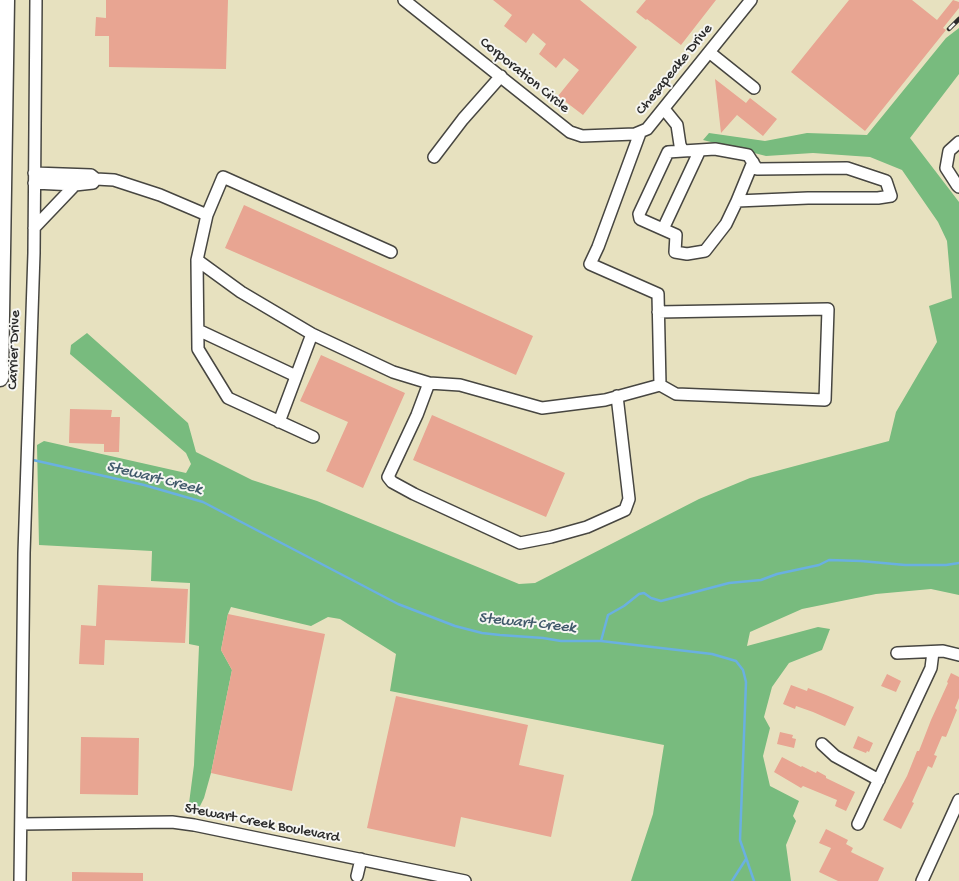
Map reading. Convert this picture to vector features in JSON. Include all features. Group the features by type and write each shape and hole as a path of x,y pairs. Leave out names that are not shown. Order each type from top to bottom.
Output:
{"highway":[{"path":"0,378 6,0"}],"street":[{"name":"Carrier Drive","path":"20,881 25,544 34,228 36,0"},
{"name":"Corporation Circle","path":"404,0 570,132 578,135 640,133"},
{"name":"Chesapeake Drive","path":"640,133 647,129 664,109 751,0"},
{"path":"709,52 754,88"},
{"path":"434,157 501,76"},
{"path":"664,109 677,124 680,145 683,151"},
{"path":"640,133 590,264 658,294 660,385"},
{"path":"959,142 949,151 946,168 959,187"},
{"path":"737,200 878,198 891,196 886,181 847,168 757,170 748,155 715,149 668,152 639,214 640,219 676,235 675,252 687,254 705,252 726,224 752,162"},
{"path":"663,229 700,150"},
{"path":"34,178 91,175 96,179 114,180 160,194 207,215"},
{"path":"313,437 228,398 198,349 197,260 207,215 223,177 391,252"},
{"path":"34,178 75,185 93,183 96,179"},
{"path":"34,228 75,185"},
{"path":"197,260 241,292 312,334 393,372 429,383 460,385 542,408 605,400 660,385 676,394 825,400 828,310 658,312"},
{"path":"198,330 296,376"},
{"path":"279,422 312,334"},
{"path":"429,383 417,415 388,477 392,482 414,494 520,543 587,527 625,510 629,499 617,396"},
{"path":"897,653 943,651 959,655"},
{"path":"858,824 931,668 933,652"},
{"path":"822,744 835,756 879,780"},
{"path":"925,880 959,800"},
{"name":"Stewart Creek Boulevard","path":"21,824 172,822 465,881"},
{"path":"357,876 361,860"}],"green space":[{"path":"959,28 959,74 910,138 959,202 959,595 931,589 876,594 802,609 750,632 747,646 818,627 830,629 822,650 789,663 772,687 764,717 770,728 763,756 770,786 799,801 793,816 796,821 786,845 791,881 631,881 653,814 664,745 390,691 396,654 340,619 328,617 311,626 231,607 221,650 232,670 211,773 204,798 196,814 188,811 194,765 199,646 189,644 190,583 151,581 152,551 39,545 37,445 44,441 186,473 191,464 186,453 70,354 71,345 87,333 188,423 196,452 252,480 317,501 519,584 535,583 699,499 750,478 889,441 896,412 937,342 929,306 952,298 947,241 938,222 902,170 870,157 813,153 766,156 703,140 709,133 765,141 807,133 867,135 946,38"}],"building":[{"path":"106,0 228,0 226,69 109,67 109,36 95,36 96,17 106,18"},
{"path":"493,0 580,0 637,47 583,115 558,96 579,70 564,58 556,68 539,54 546,44 533,33 526,43 504,26 512,15"},
{"path":"646,0 716,0 681,45 636,12"},
{"path":"849,0 912,0 937,20 953,0 959,2 959,8 943,28 946,30 865,131 791,72"},
{"path":"715,79 746,103 750,98 777,119 763,136 737,115 721,133"},
{"path":"244,205 533,336 516,375 225,248"},
{"path":"321,355 405,393 363,488 326,471 348,422 300,401"},
{"path":"70,409 112,410 111,417 120,417 119,452 104,452 104,444 69,443"},
{"path":"432,415 565,473 546,517 413,460"},
{"path":"98,585 188,589 185,643 105,640 104,665 79,664 81,625 96,626"},
{"path":"228,614 325,634 292,791 211,773 232,670 221,650"},
{"path":"951,673 959,677 959,698 955,708 957,710 946,737 942,736 934,755 937,756 932,768 928,766 912,802 914,803 901,829 883,820 907,776 917,751 919,751"},
{"path":"887,674 901,681 896,692 881,686"},
{"path":"791,685 807,691 808,688 854,707 845,726 813,712 796,706 795,709 783,704"},
{"path":"396,696 528,725 519,765 564,775 551,837 461,817 455,847 367,828"},
{"path":"780,732 793,735 792,738 796,739 794,748 777,744"},
{"path":"858,736 873,743 869,752 867,751 866,753 853,748"},
{"path":"81,737 139,738 138,795 80,794"},
{"path":"782,757 816,773 817,771 826,776 826,778 855,792 846,811 835,806 837,800 803,786 801,788 774,772"},
{"path":"826,829 848,840 846,844 853,848 851,852 884,868 878,881 838,881 819,872 831,848 819,843"},
{"path":"72,872 143,873 143,881 72,881"}],"waterway":[{"name":"Stewart Creek","path":"33,460 144,485 203,502 398,604 455,626 482,633 500,635 561,641 601,641 712,654 736,661 743,670 746,682 740,840 754,881"},
{"name":"Stewart Creek","path":"601,641 608,615 624,606 639,594 644,593 651,598 661,601 729,583 761,580 777,574 819,565 829,560 905,565 946,565 959,563"},
{"path":"732,881 746,859"}],"railway":[{"path":"949,29 959,19"}]}
